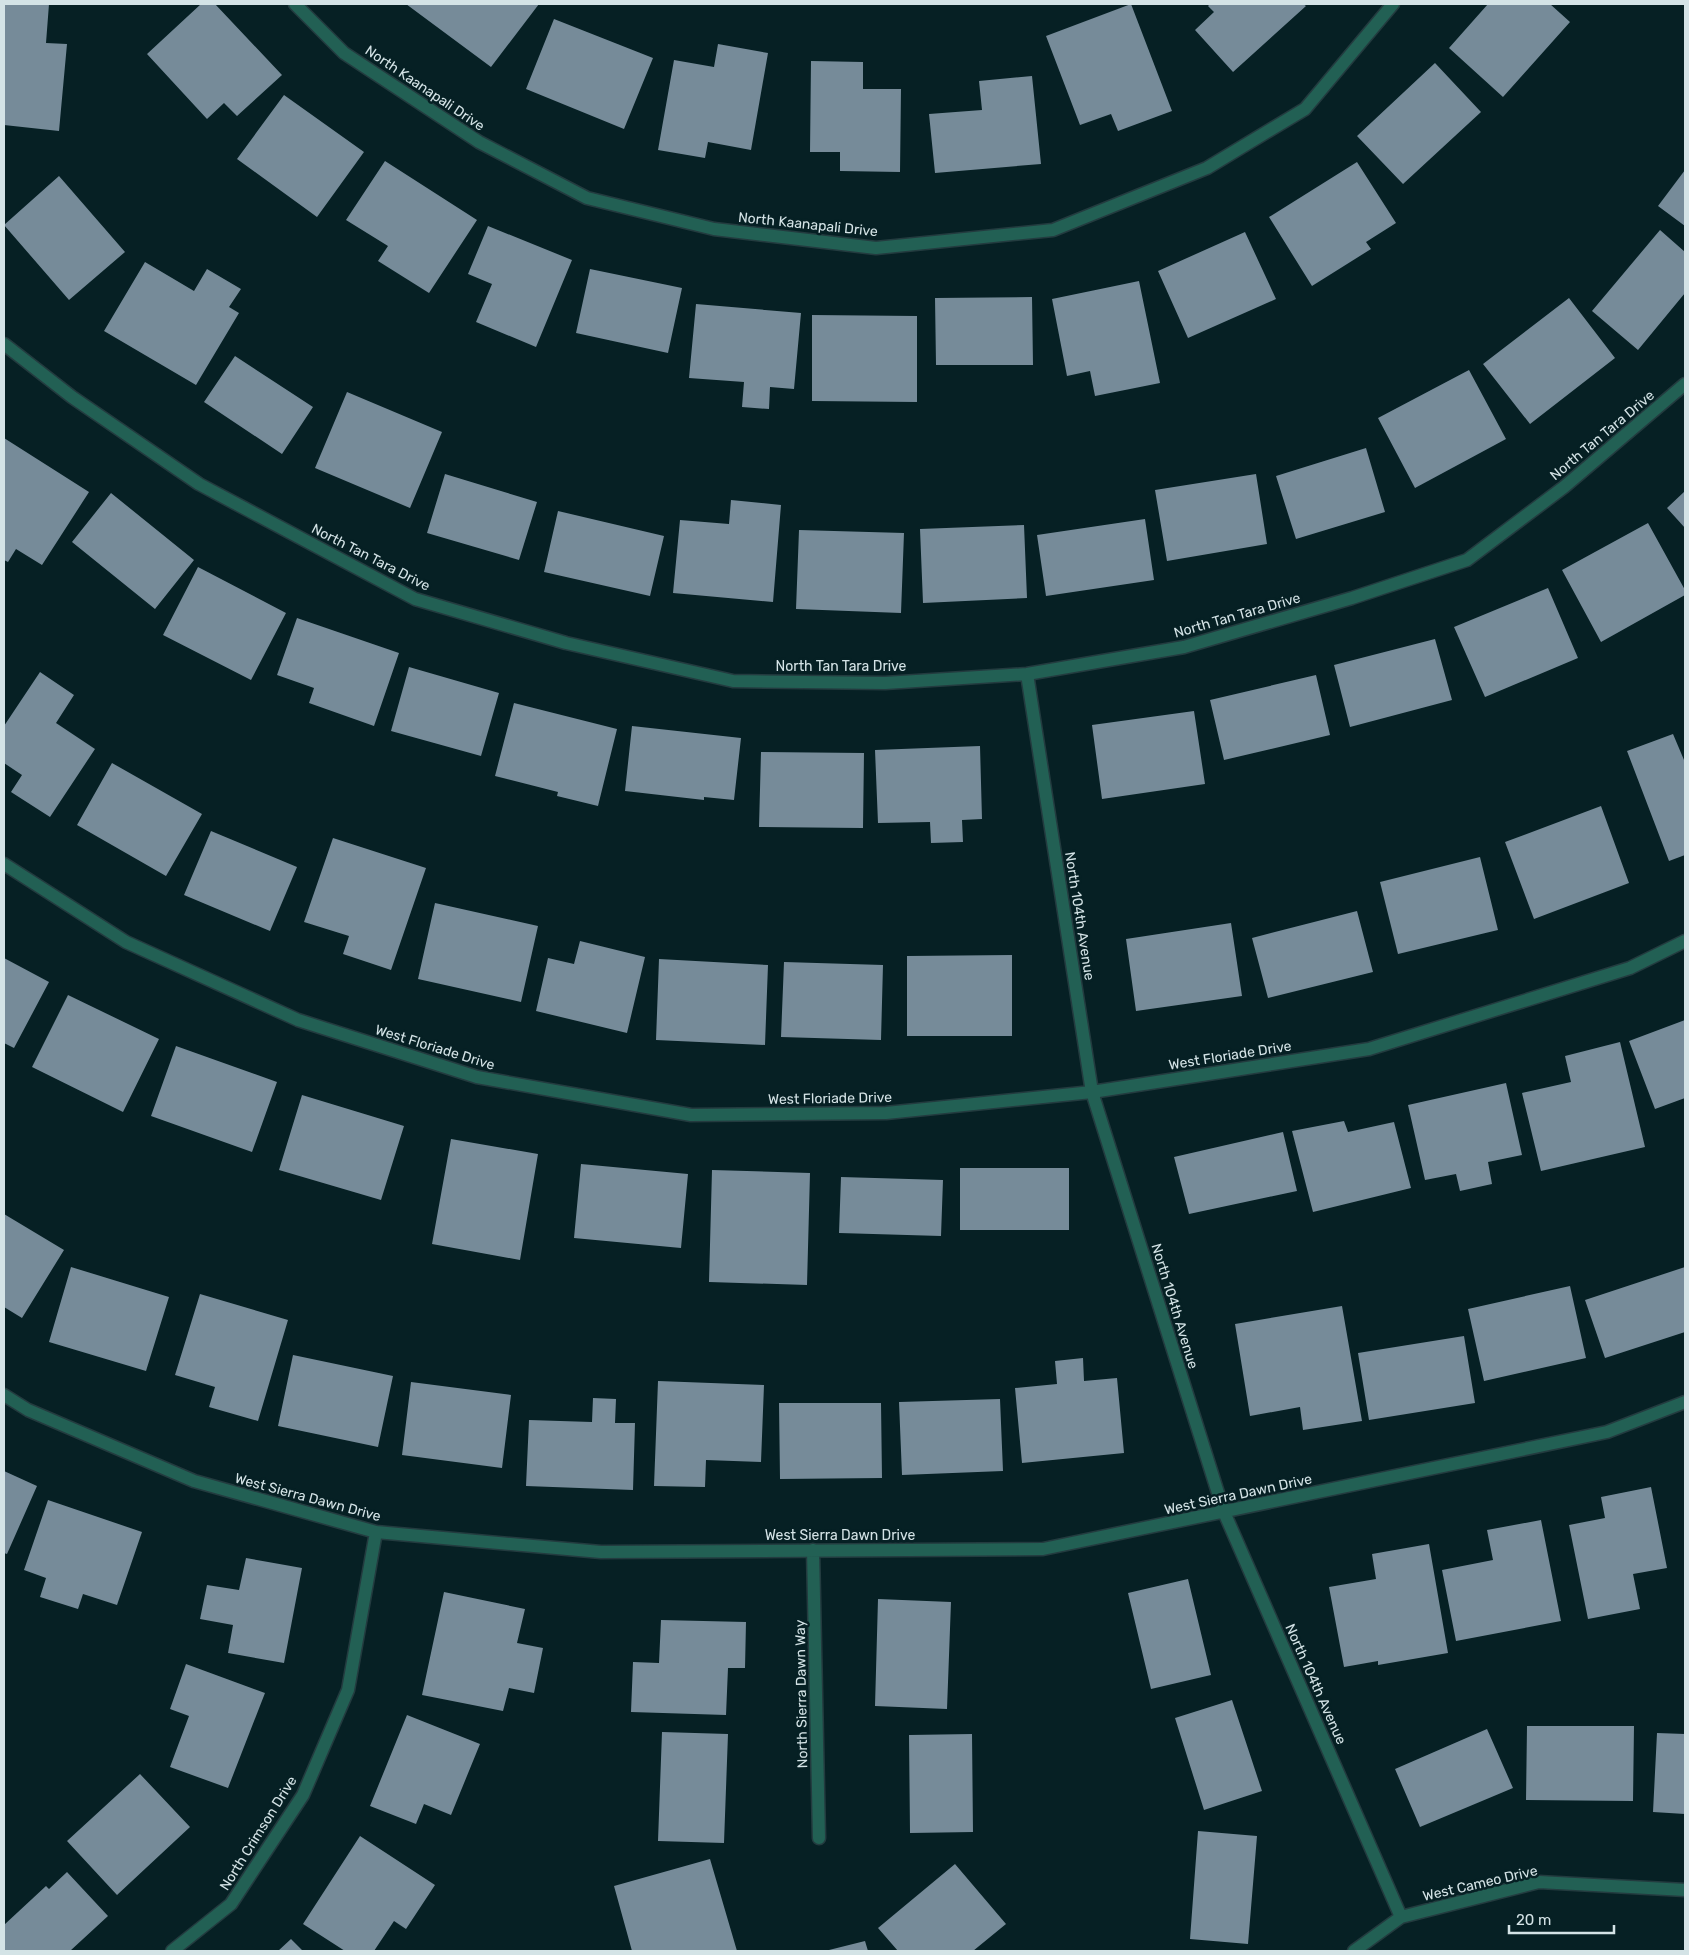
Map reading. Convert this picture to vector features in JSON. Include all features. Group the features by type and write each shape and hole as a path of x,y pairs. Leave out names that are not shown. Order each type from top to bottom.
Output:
{"street":[{"name":"North Kaanapali Drive","path":"296,4 344,53 479,142 587,198 714,229 876,248 1053,230 1207,168 1306,109 1393,4"},
{"name":"North Tan Tara Drive","path":"4,344 72,397 199,484 415,600 566,643 733,681 885,683 1027,674 1184,647 1352,598 1467,560 1564,488 1685,384"},
{"name":"North 104th Avenue","path":"1027,674 1092,1092 1224,1512 1401,1917"},
{"name":"West Floriade Drive","path":"4,864 126,942 298,1020 478,1077 691,1115 886,1113 1092,1092 1369,1049 1630,968 1685,941"},
{"name":"West Sierra Dawn Drive","path":"4,1395 28,1410 194,1481 376,1532 601,1552 1043,1550 1607,1432 1685,1402"},
{"name":"North Crimson Drive","path":"172,1951 231,1904 303,1795 348,1690 376,1532"},
{"name":"North Sierra Dawn Way","path":"813,1550 819,1838"},
{"name":"West Cameo Drive","path":"1354,1951 1401,1917 1539,1882 1685,1890"}],"building":[{"path":"4,4 49,4 46,43 67,44 59,131 4,125"},
{"path":"201,4 215,4 282,75 237,116 224,103 207,119 147,54"},
{"path":"406,4 539,4 491,67"},
{"path":"1131,4 1172,111 1118,131 1111,114 1080,125 1046,36"},
{"path":"1210,4 1303,4 1306,6 1233,72 1195,30 1214,12 1208,6"},
{"path":"1488,4 1550,4 1570,22 1503,97 1449,48"},
{"path":"554,19 653,58 624,129 526,89"},
{"path":"718,44 768,53 751,150 708,142 705,158 658,150 674,60 714,67"},
{"path":"811,61 863,62 863,89 901,89 900,172 840,171 840,152 810,152"},
{"path":"1435,63 1481,112 1403,184 1357,136"},
{"path":"1032,76 1041,164 935,173 929,114 982,110 979,81"},
{"path":"284,95 364,152 317,217 237,159"},
{"path":"385,161 477,220 429,293 378,261 388,246 346,220"},
{"path":"1357,162 1396,223 1366,242 1371,249 1312,286 1269,217"},
{"path":"1685,170 1685,226 1658,206"},
{"path":"59,176 125,252 69,300 4,225"},
{"path":"488,226 572,260 536,347 476,322 492,284 468,274"},
{"path":"1660,230 1685,252 1685,293 1638,350 1592,311"},
{"path":"1245,232 1276,299 1188,338 1158,271"},
{"path":"145,262 194,291 207,269 241,289 229,307 239,313 196,385 104,331"},
{"path":"590,269 682,288 668,353 576,333"},
{"path":"1139,281 1160,383 1095,396 1090,371 1067,376 1052,299"},
{"path":"1032,297 1033,365 936,365 935,298"},
{"path":"1569,298 1615,358 1530,424 1483,364"},
{"path":"696,304 801,313 794,389 770,387 769,409 742,407 744,382 689,378"},
{"path":"812,315 917,316 917,402 812,401"},
{"path":"235,356 313,407 282,454 204,402"},
{"path":"1469,370 1506,439 1415,488 1378,418"},
{"path":"347,392 442,432 410,508 315,468"},
{"path":"4,438 89,492 42,565 16,549 8,562 4,560"},
{"path":"1366,448 1385,512 1296,539 1276,476"},
{"path":"445,474 537,502 519,560 427,533"},
{"path":"1256,474 1267,544 1167,561 1155,490"},
{"path":"1685,491 1685,528 1667,508"},
{"path":"111,493 194,560 155,609 72,542"},
{"path":"731,500 781,505 773,602 673,593 680,520 729,524"},
{"path":"558,511 664,536 650,596 544,572"},
{"path":"1145,519 1154,580 1046,596 1037,535"},
{"path":"1648,523 1685,590 1685,595 1601,642 1562,570"},
{"path":"1024,525 1027,598 923,603 920,529"},
{"path":"799,530 904,533 901,613 796,609"},
{"path":"198,567 286,613 251,680 163,635"},
{"path":"1548,588 1578,658 1485,697 1454,627"},
{"path":"297,618 399,653 374,726 309,703 314,688 277,675"},
{"path":"1435,639 1452,700 1350,727 1334,665"},
{"path":"409,667 499,693 481,756 391,731"},
{"path":"40,672 74,695 56,723 95,749 50,817 11,792 22,775 4,763 4,726"},
{"path":"1316,675 1330,735 1224,760 1210,700"},
{"path":"514,703 617,729 598,806 557,796 558,792 495,776"},
{"path":"1194,711 1205,784 1102,799 1092,725"},
{"path":"632,726 741,738 734,800 704,797 704,800 625,791"},
{"path":"1673,734 1685,760 1685,855 1669,861 1627,751"},
{"path":"980,746 982,819 962,820 963,842 931,843 930,822 878,823 875,750"},
{"path":"761,752 864,753 863,828 759,827"},
{"path":"112,763 202,814 166,876 77,825"},
{"path":"1601,806 1629,883 1534,919 1505,842"},
{"path":"211,831 297,867 270,931 184,895"},
{"path":"333,838 426,868 391,970 343,954 349,936 304,922"},
{"path":"1480,857 1498,930 1398,954 1380,882"},
{"path":"435,903 538,926 521,1002 418,979"},
{"path":"1357,911 1373,972 1268,998 1252,938"},
{"path":"1231,923 1242,996 1136,1011 1126,939"},
{"path":"580,941 645,957 627,1033 536,1011 548,958 574,964"},
{"path":"1012,955 1012,1036 907,1036 907,956"},
{"path":"4,958 49,982 14,1048 4,1043"},
{"path":"659,959 768,965 765,1045 656,1040"},
{"path":"784,962 883,965 881,1040 781,1037"},
{"path":"68,995 159,1039 123,1112 32,1067"},
{"path":"1685,1020 1685,1098 1655,1109 1629,1041"},
{"path":"1620,1042 1645,1147 1541,1171 1522,1093 1571,1082 1565,1056"},
{"path":"176,1046 277,1082 252,1152 151,1116"},
{"path":"1506,1083 1522,1155 1488,1162 1492,1184 1460,1191 1456,1174 1425,1180 1408,1105"},
{"path":"302,1095 404,1126 381,1200 279,1170"},
{"path":"1344,1121 1348,1132 1394,1122 1411,1188 1313,1212 1292,1131"},
{"path":"1283,1132 1297,1191 1189,1214 1174,1157"},
{"path":"451,1139 538,1154 520,1260 432,1244"},
{"path":"581,1164 688,1174 681,1248 574,1238"},
{"path":"960,1168 1069,1168 1069,1230 960,1230"},
{"path":"712,1170 810,1173 807,1285 709,1282"},
{"path":"841,1177 943,1180 941,1236 839,1233"},
{"path":"4,1214 64,1250 22,1318 4,1307"},
{"path":"71,1267 169,1297 146,1371 49,1342"},
{"path":"1685,1267 1685,1332 1605,1358 1585,1300"},
{"path":"1570,1286 1586,1358 1484,1381 1468,1309"},
{"path":"200,1294 288,1320 258,1421 209,1407 215,1387 175,1375"},
{"path":"1342,1306 1362,1421 1303,1430 1300,1407 1250,1416 1235,1324"},
{"path":"1464,1336 1475,1403 1369,1420 1358,1353"},
{"path":"293,1355 393,1376 378,1447 278,1426"},
{"path":"1083,1358 1084,1381 1117,1378 1124,1453 1022,1463 1015,1388 1057,1384 1055,1361"},
{"path":"658,1381 764,1385 761,1462 706,1460 705,1487 654,1486"},
{"path":"411,1382 511,1395 502,1468 402,1455"},
{"path":"593,1398 616,1399 615,1423 635,1423 633,1490 526,1486 529,1420 592,1422"},
{"path":"1000,1399 1003,1471 902,1475 899,1402"},
{"path":"779,1403 881,1403 882,1478 780,1479"},
{"path":"4,1471 37,1486 7,1554 4,1553"},
{"path":"1651,1487 1667,1568 1633,1574 1640,1609 1588,1619 1569,1525 1605,1518 1601,1497"},
{"path":"48,1500 142,1532 117,1605 83,1594 78,1609 40,1597 46,1578 24,1570"},
{"path":"1541,1520 1561,1621 1456,1641 1442,1570 1493,1560 1487,1530"},
{"path":"1429,1544 1448,1653 1378,1665 1378,1661 1344,1667 1329,1587 1376,1579 1372,1554"},
{"path":"246,1558 302,1568 284,1663 228,1653 233,1625 200,1619 207,1585 239,1590"},
{"path":"1188,1579 1211,1675 1151,1689 1128,1593"},
{"path":"444,1592 525,1609 517,1643 543,1648 534,1693 509,1688 503,1711 422,1695"},
{"path":"878,1599 951,1602 947,1709 875,1706"},
{"path":"661,1620 746,1622 745,1668 728,1668 726,1715 631,1712 633,1662 659,1663"},
{"path":"186,1664 265,1693 228,1788 170,1767 189,1716 170,1709"},
{"path":"1232,1700 1262,1791 1204,1810 1175,1718"},
{"path":"407,1715 480,1744 451,1815 424,1804 416,1824 370,1806"},
{"path":"1527,1726 1634,1726 1633,1801 1526,1800"},
{"path":"1487,1729 1513,1788 1420,1827 1395,1769"},
{"path":"662,1732 728,1734 724,1843 658,1841"},
{"path":"1657,1733 1685,1734 1685,1814 1653,1812"},
{"path":"972,1734 973,1832 910,1833 909,1735"},
{"path":"140,1774 190,1827 117,1895 67,1841"},
{"path":"1198,1831 1257,1836 1248,1944 1190,1939"},
{"path":"360,1836 435,1885 406,1929 394,1921 374,1951 345,1951 303,1924"},
{"path":"710,1859 737,1951 632,1951 614,1886"},
{"path":"955,1864 1006,1924 973,1951 898,1951 878,1928"},
{"path":"67,1872 108,1916 70,1951 4,1951 4,1925 46,1886 49,1889"},
{"path":"291,1939 303,1951 278,1951"},
{"path":"865,1941 868,1951 825,1951"}]}
